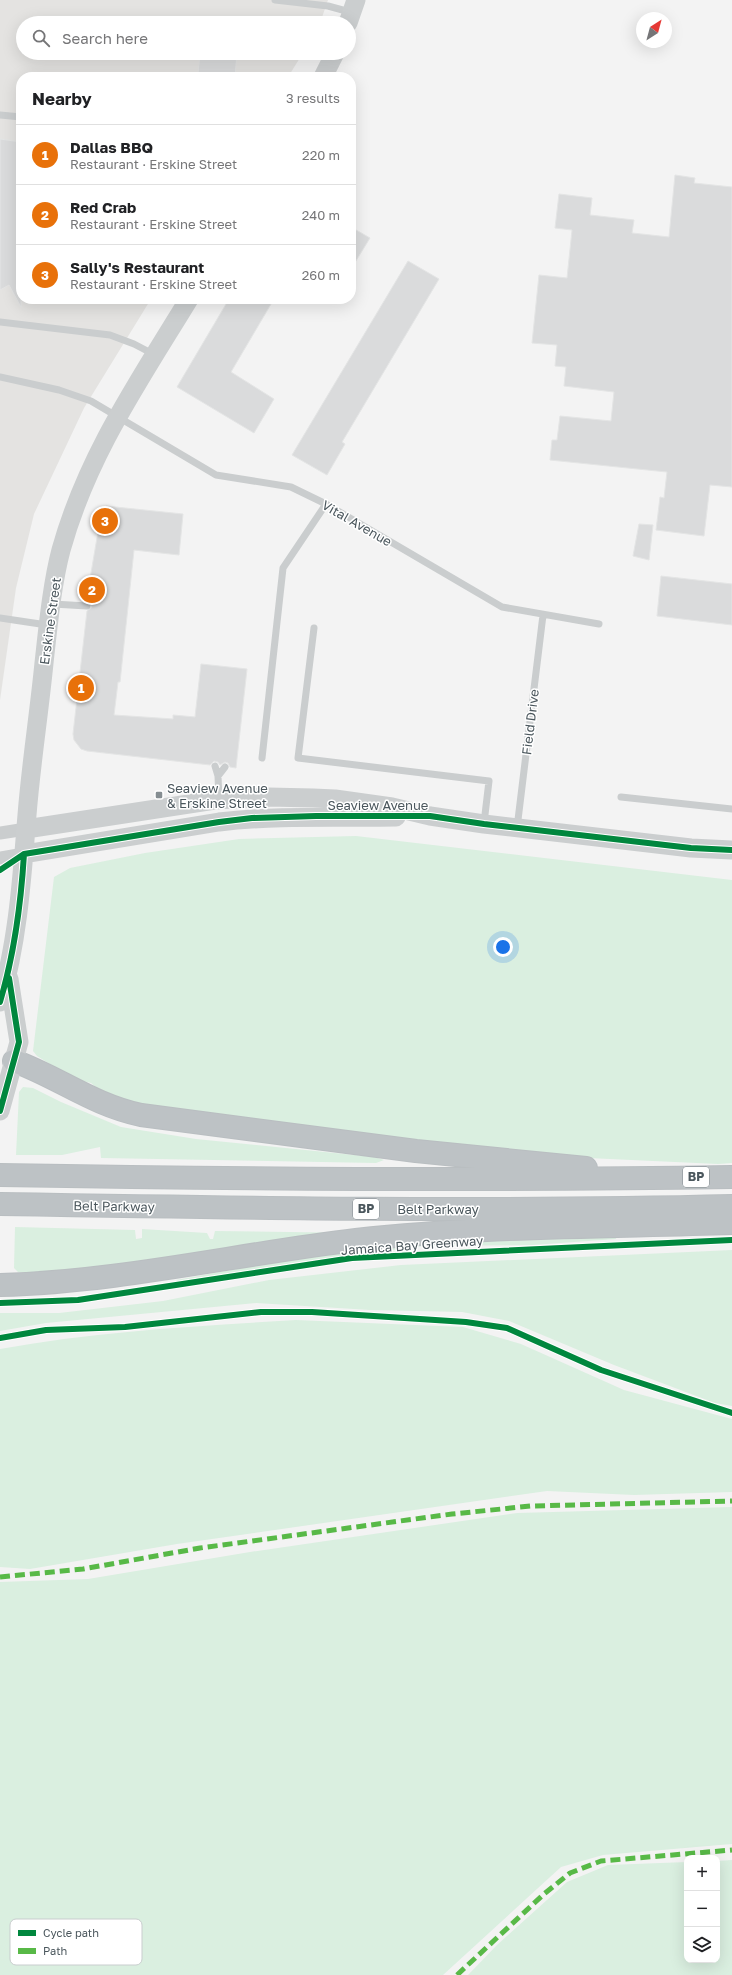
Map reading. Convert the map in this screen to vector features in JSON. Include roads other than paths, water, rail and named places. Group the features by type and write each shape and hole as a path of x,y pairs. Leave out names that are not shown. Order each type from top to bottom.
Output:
{"highway":[{"path":"14,1061 31,1067 70,1089 107,1106 125,1112 153,1118 416,1151 551,1164 661,1178"},
{"name":"BP","path":"0,1174 342,1180 732,1177"},
{"name":"Belt Parkway","path":"0,1204 354,1209 732,1206"},
{"path":"0,1285 45,1283 99,1277 309,1246 395,1236 478,1230 732,1223"}],"main road":[{"path":"325,72 331,60"},
{"name":"Erskine Street","path":"0,1002 8,974 23,875 26,829 49,625 61,550 83,485 101,446 186,304"},
{"name":"Seaview Avenue","path":"26,829 219,800 268,797 335,799 392,807 430,816 484,824 691,848 732,850"},
{"name":"Seaview Avenue","path":"24,854 252,818 430,816"},
{"name":"Erskine Street","path":"0,1111 18,1042 8,974"}],"street":[{"path":"0,833 26,829"},
{"path":"0,858 24,854"}],"lane":[{"path":"275,0 328,6 352,12"},
{"path":"0,115 16,117"},
{"path":"0,322 110,335 134,344 155,355"},
{"name":"Vital Avenue","path":"0,377 72,394 91,401 216,475 291,487 326,504 502,607 599,624"},
{"path":"262,758 283,568 326,504"},
{"path":"52,604 87,606"},
{"name":"Field Drive","path":"517,828 543,615"},
{"path":"0,618 49,625"},
{"path":"314,628 298,758 489,781 484,824"},
{"path":"215,766 218,776 219,800"},
{"path":"218,776 226,767"},
{"path":"621,797 732,809"}],"place":[{"name":"Sally's Restaurant","path":"105,521"},
{"name":"Red Crab","path":"92,590"},
{"name":"Dallas BBQ","path":"81,688"},
{"name":"Seaview Avenue & Erskine Street","path":"159,795"}]}
